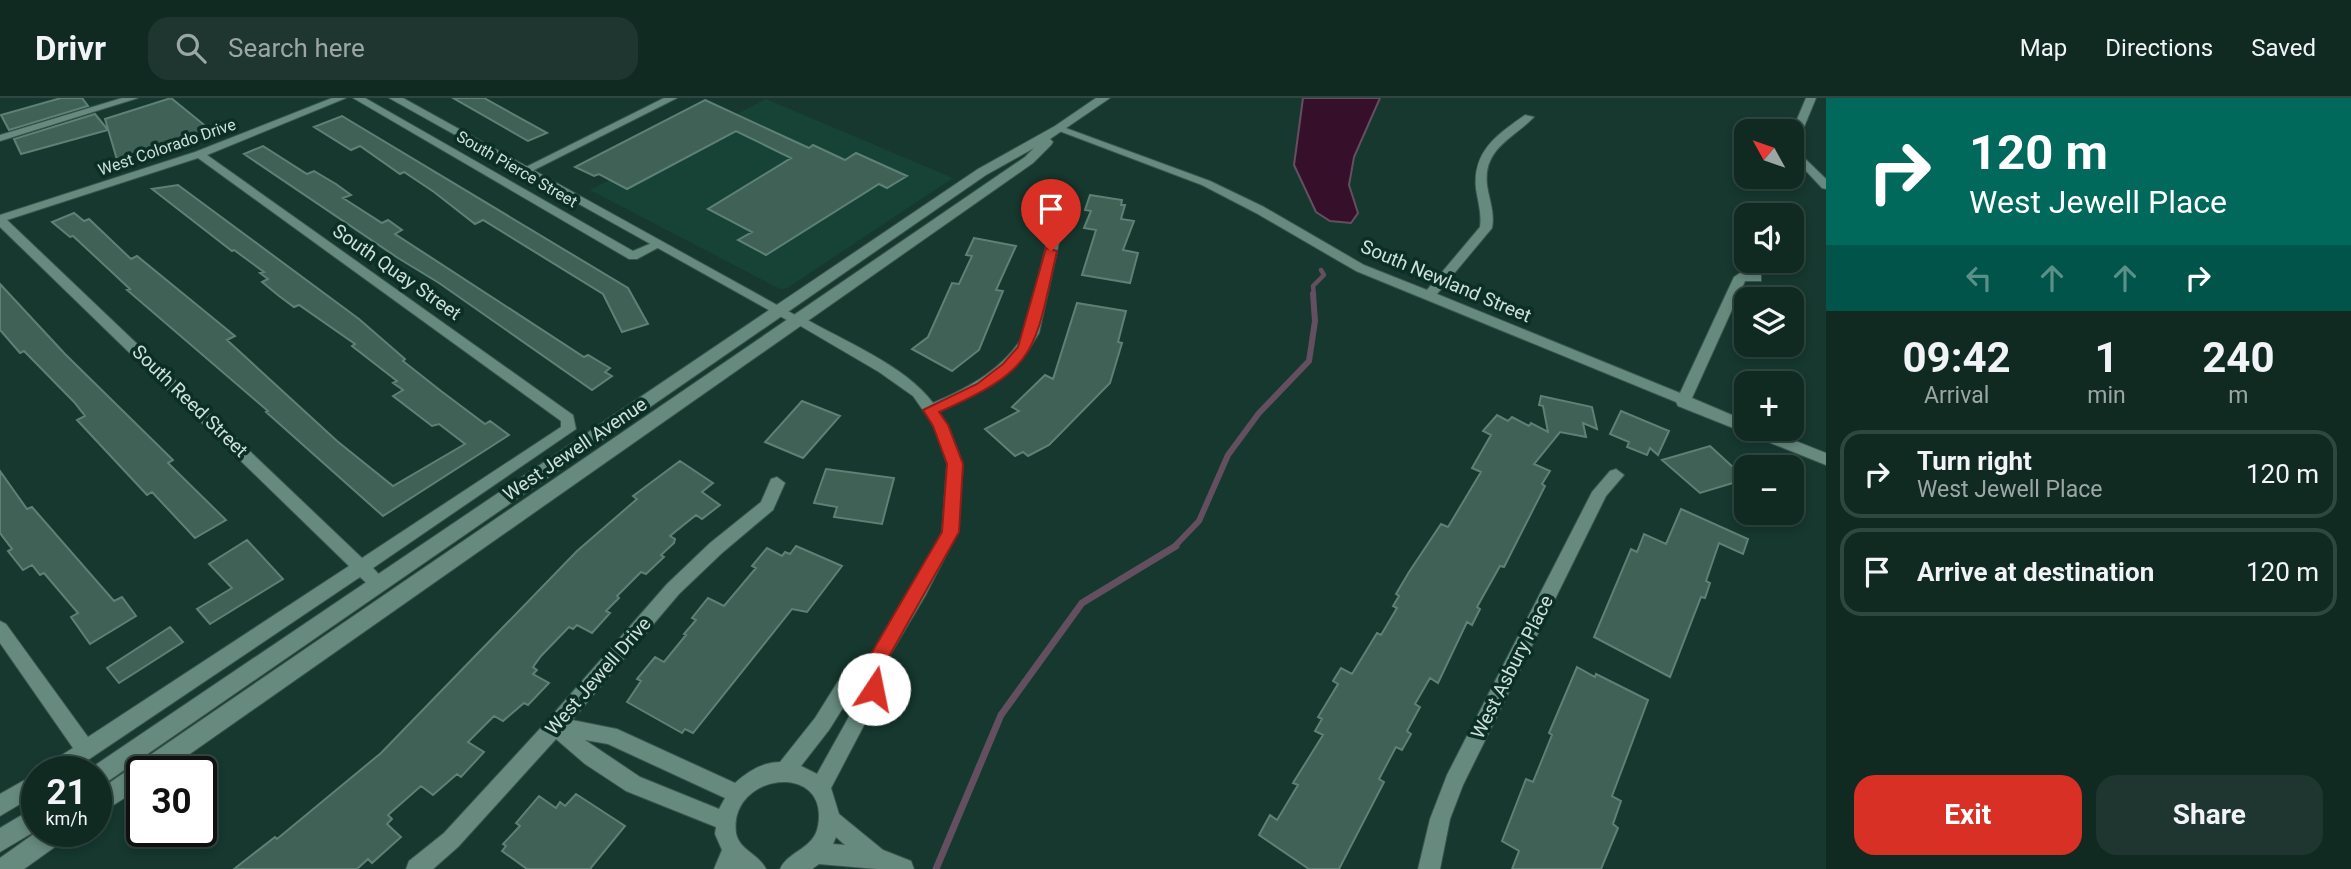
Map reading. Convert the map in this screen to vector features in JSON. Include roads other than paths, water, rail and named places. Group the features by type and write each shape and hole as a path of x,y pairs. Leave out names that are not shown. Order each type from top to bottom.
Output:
{"main road":[{"name":"South Pierce Street","path":"395,98 799,321"},
{"name":"West Jewell Avenue","path":"112,765 987,169 1059,129 1104,98"},
{"name":"West Jewell Avenue","path":"168,756 1029,160 1059,129"},
{"path":"0,841 21,827"},
{"path":"4,869 35,847"}],"street":[{"path":"0,138 133,98"},
{"name":"West Colorado Drive","path":"0,219 199,155 341,98"},
{"name":"South Pierce Street","path":"358,98 633,256 659,244"},
{"path":"1802,119 1811,98"},
{"path":"526,170 663,99"},
{"path":"1429,296 1486,228 1489,216 1480,165 1491,145 1529,117"},
{"name":"South Newland Street","path":"1059,129 1206,183 1261,209 1360,268 1605,366 1734,422"},
{"name":"South Quay Street","path":"199,155 458,338 568,419 570,424"},
{"path":"1804,163 1826,186"},
{"path":"930,410 982,387 1009,367 1024,349 1032,333 1057,224 1046,214"},
{"name":"South Reed Street","path":"0,219 379,584"},
{"path":"1683,402 1740,277 1756,278"},
{"name":"South Pierce Street","path":"799,321 884,369 918,393 941,425 955,464 950,532 874,666"},
{"name":"West Jewell Avenue","path":"77,756 362,565 565,435 570,424"},
{"name":"South Newland Street","path":"1781,441 1826,459"},
{"name":"West Asbury Place","path":"1429,869 1430,852 1454,782 1600,492 1616,475"},
{"name":"West Jewell Drive","path":"417,869 451,840 555,726 673,589 716,548 767,506 777,483"},
{"path":"0,629 86,750"},
{"path":"785,771 822,724 849,681 874,666"},
{"path":"820,788 874,689 874,666"},
{"path":"555,726 610,735 737,794"},
{"path":"555,726 592,758 634,784 725,821"},
{"path":"755,869 743,863 729,861 725,821 737,794 758,776 785,771 810,779 820,788 828,802 830,819 828,831 815,853 791,869"},
{"path":"0,806 21,792"},
{"path":"830,819 890,864"},
{"path":"815,853 890,864"}],"waterway":[{"path":"1314,296 1313,286 1324,275 1321,270"},
{"path":"1173,548 1199,521 1228,455 1259,413 1309,361 1315,321 1313,294"},
{"path":"936,869 1001,715 1082,603 1173,548"}]}
